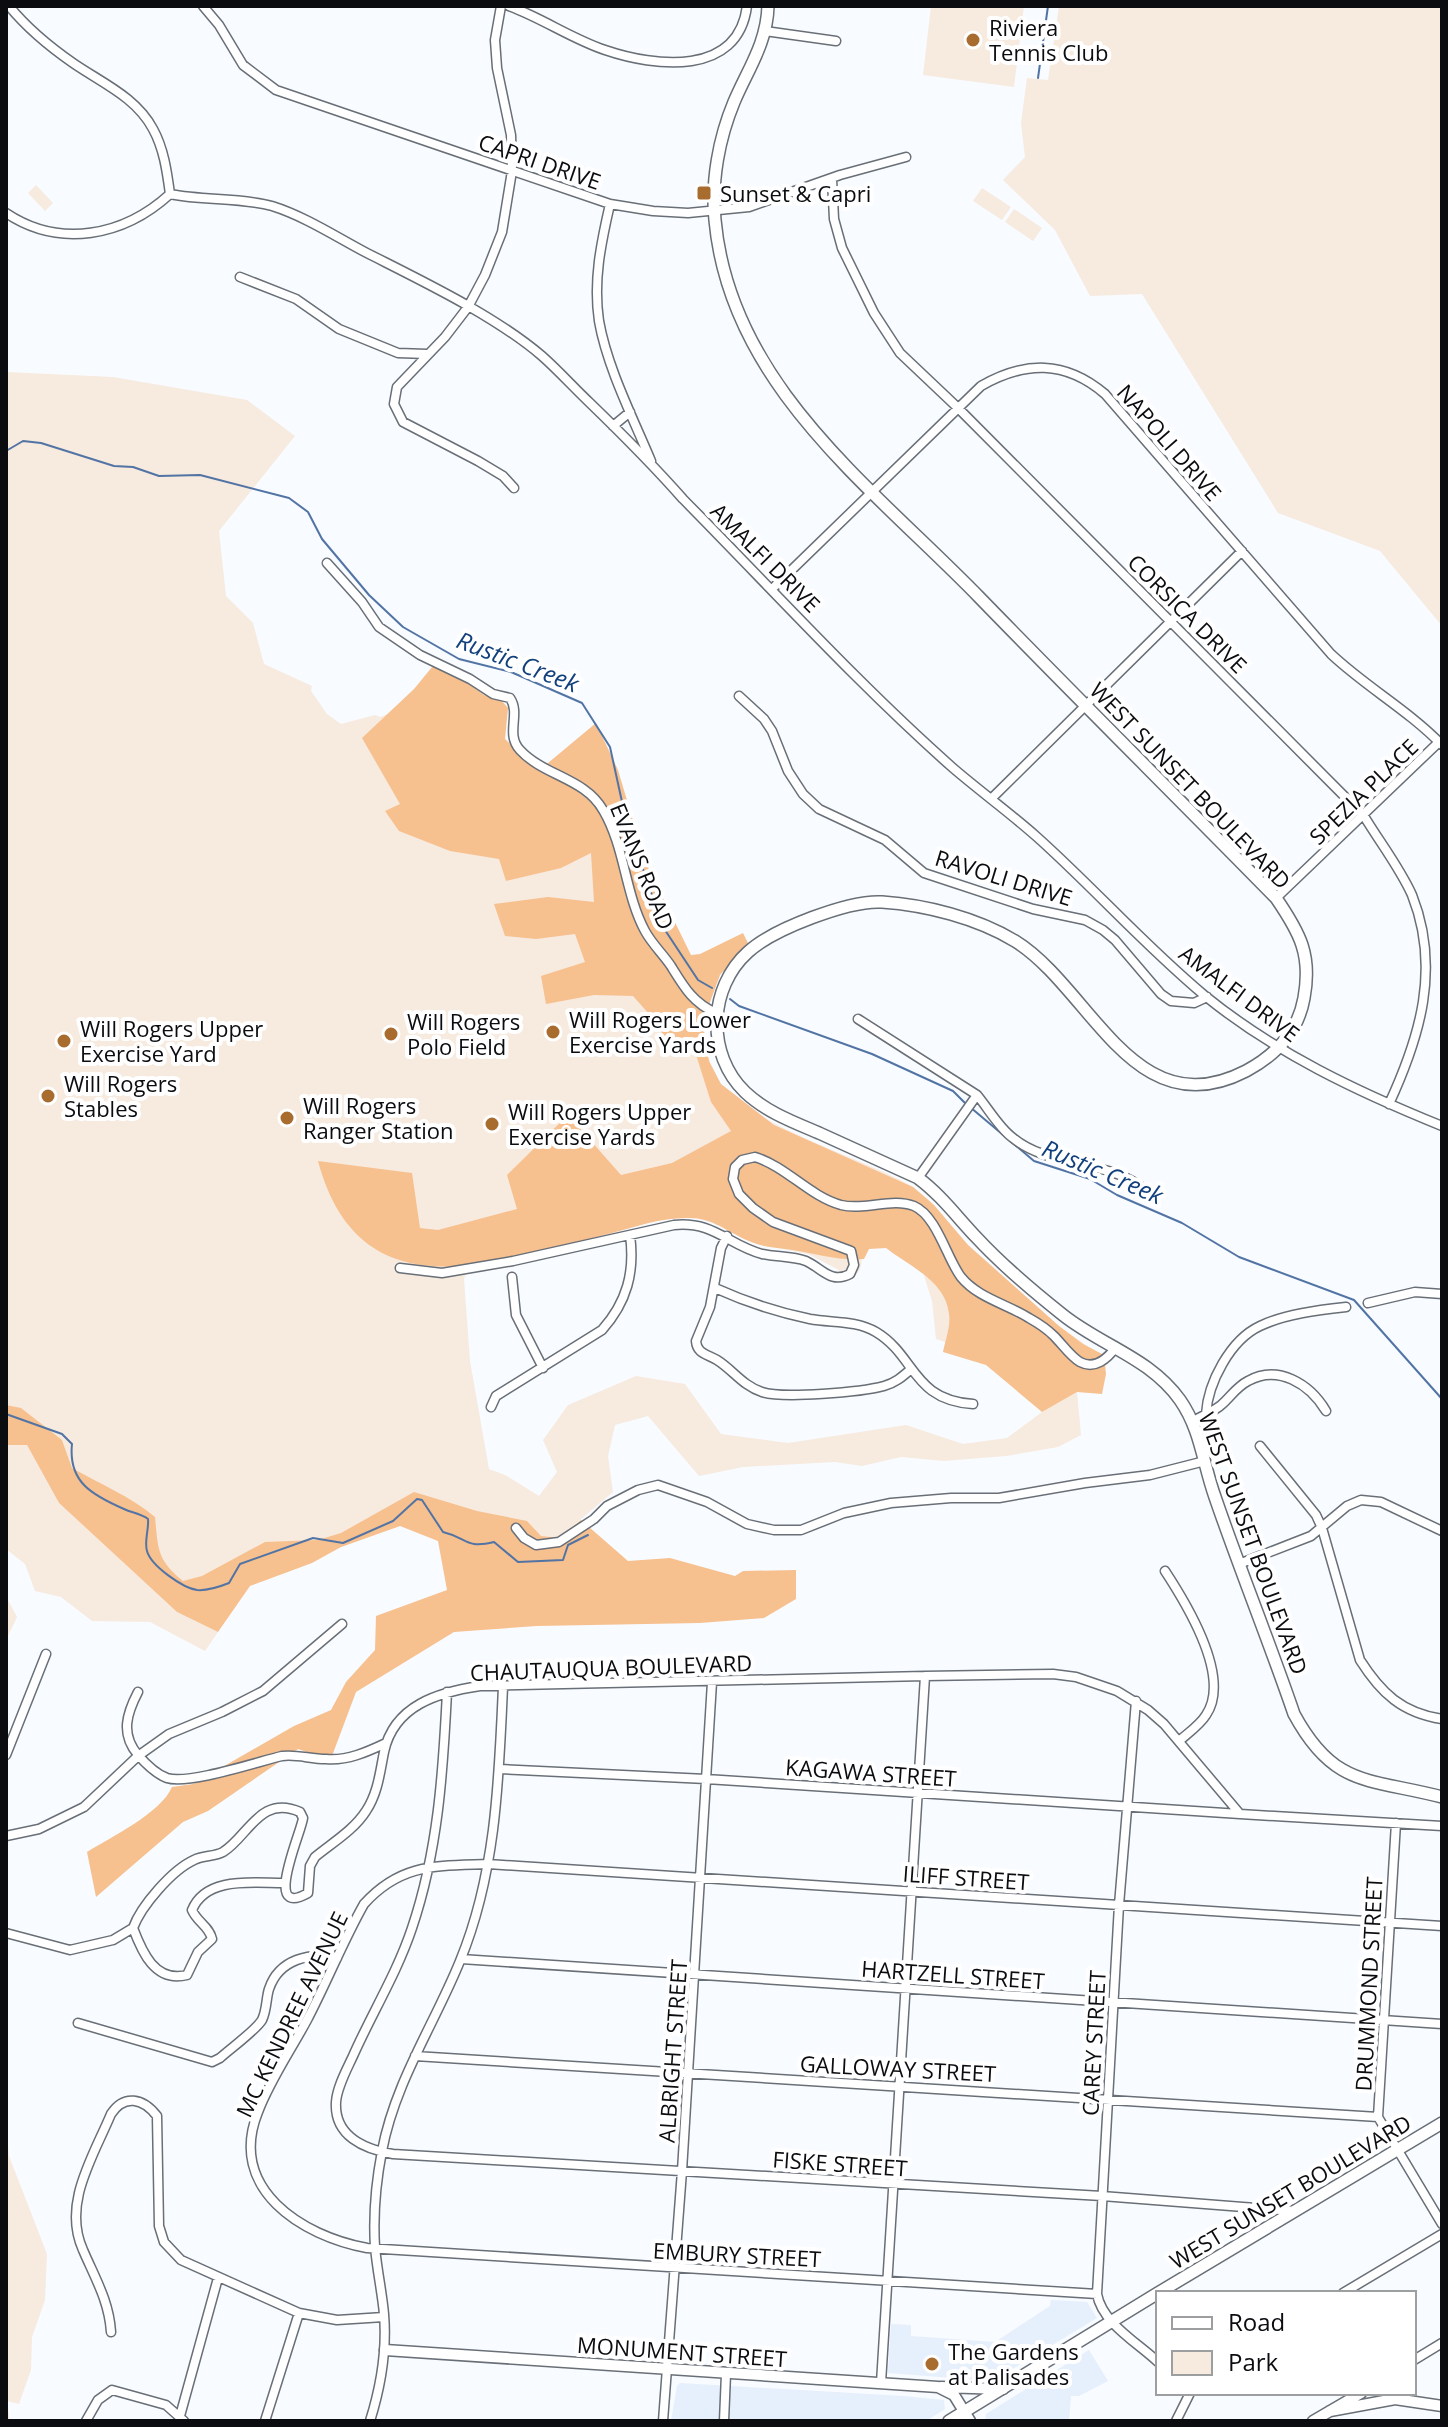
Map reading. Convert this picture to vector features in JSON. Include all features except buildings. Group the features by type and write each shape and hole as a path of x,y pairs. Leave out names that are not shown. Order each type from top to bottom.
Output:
{"main road":[{"name":"WEST SUNSET BOULEVARD","path":"768,6 761,47 735,99 723,133 714,211 719,248 731,292 762,359 794,408 870,491 944,561 1276,898 1303,942 1307,974 1300,1015 1279,1048 1257,1065 1219,1082 1184,1083 1160,1077 1124,1055 1058,976 1014,941 954,916 881,902 851,904 755,946 742,958 729,978 716,1013 718,1041 726,1065 738,1085 758,1104 918,1178 938,1194 980,1241 1061,1313 1077,1326 1139,1360 1169,1386 1193,1421 1213,1492 1294,1714 1319,1753 1333,1765 1368,1782 1442,1797"},
{"name":"WEST SUNSET BOULEVARD","path":"1161,2291 1442,2123"},
{"name":"WEST SUNSET BOULEVARD","path":"949,2421 968,2417 1003,2389 1156,2294"}],"street":[{"name":"CAPRI DRIVE","path":"203,6 219,25 243,65 276,90 610,204 673,213 749,207 906,157"},
{"path":"501,6 495,40 497,68 511,135 512,171 502,232 468,307 445,337 397,387 394,404 403,422 503,476 514,488"},
{"path":"509,6 602,50 628,57 673,62 699,62 718,54 742,27 747,10 766,25 836,41"},
{"path":"6,213 31,227 64,235 81,235 112,229 138,218 170,194 160,143 142,113 116,89 69,60 37,35 11,8"},
{"name":"CORSICA DRIVE","path":"832,179 834,219 842,248 874,313 900,353 1364,816 1411,895 1424,940 1425,999 1417,1035 1389,1104"},
{"name":"AMALFI DRIVE","path":"170,194 199,200 246,201 276,208 468,307 542,356 653,465 880,699 954,768 1082,878 1168,964 1207,997 1279,1048 1329,1077 1442,1126"},
{"path":"610,204 597,269 599,320 630,412 653,465"},
{"path":"240,277 296,299 351,334 398,353 427,354"},
{"name":"NAPOLI DRIVE","path":"772,589 981,386 1015,370 1049,368 1076,375 1105,394 1331,654 1350,672 1412,716 1441,744"},
{"path":"613,426 630,412"},
{"path":"991,799 1242,551"},
{"name":"EVANS ROAD","path":"327,563 362,602 379,627 420,655 493,694 510,698 513,703 513,739 518,748 537,764 595,797 614,833 645,931 687,992 696,1002 716,1013"},
{"name":"RAVOLI DRIVE","path":"739,696 764,719 788,771 803,794 819,809 885,840 924,873 1033,909 1085,920 1115,940 1161,994 1171,1001 1194,1003 1207,997"},
{"name":"SPEZIA PLACE","path":"1276,898 1441,744"},
{"path":"858,1019 972,1103 1012,1138 1036,1152 1107,1169 1140,1186"},
{"path":"918,1178 972,1103"},
{"path":"400,1268 442,1273 674,1225 697,1224 753,1251 805,1261 837,1279 850,1274 854,1265 851,1251 773,1222 739,1194 733,1179 735,1167 742,1160 755,1157 838,1204 914,1206 931,1222 961,1277 975,1290 1026,1316 1051,1333 1081,1363 1094,1364 1107,1359 1116,1347"},
{"path":"491,1407 496,1396 602,1330 614,1317 624,1300 631,1276 630,1235"},
{"path":"727,1236 721,1248 715,1288 697,1346 702,1353 715,1359 754,1389 781,1396 875,1388 893,1383 910,1370"},
{"path":"512,1277 516,1315 543,1368"},
{"path":"715,1288 767,1309 813,1320 866,1327 884,1338 910,1370 939,1395 958,1403 973,1404"},
{"path":"1368,1303 1415,1292 1442,1294"},
{"path":"1206,1414 1209,1391 1222,1365 1241,1340 1257,1327 1315,1311 1346,1307"},
{"path":"1193,1421 1216,1409 1244,1383 1265,1374 1299,1382 1318,1397 1326,1411"},
{"path":"1260,1446 1316,1515 1360,1660 1368,1674 1396,1704 1412,1712 1442,1719"},
{"path":"516,1528 524,1538 536,1545 559,1542 594,1519 607,1506 638,1490 658,1485 707,1502 747,1524 774,1530 801,1530 844,1513 891,1503 999,1498 1150,1475 1205,1461"},
{"path":"1239,1564 1296,1544 1322,1528 1347,1506 1371,1500 1442,1531"},
{"path":"1165,1571 1192,1612 1203,1636 1212,1678 1212,1703 1206,1716 1179,1741"},
{"path":"6,1836 39,1829 84,1807 138,1756 169,1734 263,1691 342,1624"},
{"path":"6,1755 46,1654"},
{"name":"CHAUTAUQUA BOULEVARD","path":"283,1883 284,1890 293,1897 308,1893 310,1866 315,1857 366,1812 376,1792 386,1743 401,1718 414,1706 447,1692 480,1686 1053,1674 1076,1677 1103,1685 1136,1701 1164,1724 1240,1814"},
{"path":"881,2383 925,1676"},
{"name":"ALBRIGHT STREET","path":"663,2421 669,2371 712,1682"},
{"path":"370,2421 385,2350 375,2249 376,2198 382,2152 397,2094 461,1959 488,1864 500,1769 503,1686"},
{"path":"138,1692 126,1725 127,1737 138,1756 168,1778 180,1779 296,1754 327,1760 348,1758 386,1743"},
{"path":"382,2152 362,2146 351,2138 343,2129 336,2101 350,2062 412,1929 429,1866 440,1805 447,1692"},
{"name":"CAREY STREET","path":"1097,2294 1119,1905 1136,1701"},
{"name":"KAGAWA STREET","path":"500,1769 706,1779 1240,1814"},
{"path":"6,1933 70,1950 113,1940 133,1928 138,1915 150,1900 189,1862 224,1851 244,1829 267,1812 292,1808 300,1812 302,1828 283,1883 233,1883 203,1894 192,1910 210,1931 212,1939 198,1952 187,1975 172,1975 152,1966 144,1957 133,1928"},
{"path":"1240,1814 1442,1826"},
{"name":"DRUMMOND STREET","path":"1396,1823 1378,2117 1442,2224"},
{"name":"MC KENDREE AVENUE","path":"375,2249 321,2236 292,2219 261,2186 253,2165 251,2140 257,2113 355,1921 377,1891 395,1878 429,1866 488,1864"},
{"name":"ILIFF STREET","path":"488,1864 1442,1926"},
{"path":"78,2023 212,2062 261,2022 276,1973 288,1963 323,1955 337,1958"},
{"name":"HARTZELL STREET","path":"461,1959 1442,2024"},
{"name":"GALLOWAY STREET","path":"415,2056 1378,2117"},
{"path":"111,2332 106,2298 77,2236 75,2204 111,2114 118,2104 129,2100 141,2101 157,2116 157,2211 164,2242 181,2260 299,2313 337,2320 384,2317"},
{"name":"FISKE STREET","path":"382,2152 1102,2196 1295,2211"},
{"path":"1346,2291 1442,2234"},
{"name":"EMBURY STREET","path":"375,2249 1097,2294"},
{"path":"86,2421 98,2400 112,2390 166,2405 182,2418 218,2278"},
{"path":"1097,2294 1112,2322 1156,2360"},
{"path":"265,2421 299,2313"},
{"path":"1416,2359 1442,2343"},
{"name":"MONUMENT STREET","path":"385,2350 669,2371 1003,2389"},
{"path":"724,2421 726,2374"},
{"path":"938,2387 954,2395 968,2417"},
{"path":"1176,2421 1189,2395"},
{"path":"1313,2421 1358,2395"},
{"path":"1330,2411 1392,2396 1442,2406"}],"shaded area":[{"path":"437,661 484,695 502,701 508,708 505,739 534,767 548,763 596,723 618,770 645,861 691,955 700,954 743,933 748,943 720,975 706,1013 704,1034 709,1061 721,1084 774,1125 913,1187 934,1205 968,1245 1059,1326 1104,1355 1106,1374 1102,1394 1077,1392 1042,1412 986,1365 943,1352 949,1319 941,1292 925,1275 886,1248 869,1249 864,1259 828,1257 761,1245 716,1224 690,1218 651,1222 524,1256 480,1264 438,1266 399,1260 366,1242 338,1210 318,1161 412,1173 420,1228 438,1230 517,1209 507,1175 568,1115 621,1175 672,1163 731,1131 711,1102 692,1042 667,1045 658,1024 633,996 594,995 546,1004 541,976 585,962 575,934 536,939 505,936 494,904 548,897 594,902 591,853 561,868 506,881 499,859 450,851 399,831 385,811 400,804 362,738 414,689"},
{"path":"6,1405 21,1408 62,1440 72,1468 125,1496 155,1517 160,1553 168,1567 183,1581 202,1576 265,1542 318,1540 341,1533 414,1492 477,1511 527,1521 541,1536 559,1538 581,1520 628,1561 670,1558 735,1576 743,1571 796,1570 796,1599 764,1618 454,1632 356,1692 332,1756 318,1756 298,1749 208,1811 183,1822 96,1897 87,1852 147,1815 172,1787 193,1784 294,1726 331,1710 346,1682 375,1650 376,1616 447,1590 438,1541 400,1526 341,1547 312,1563 250,1586 218,1632 177,1612 59,1503 27,1445 6,1445"},
{"path":"1051,2300 1087,2302 1097,2318 993,2381 888,2373 891,2324 911,2325 911,2336 995,2342 1050,2306"},
{"path":"1089,2350 1108,2381 1079,2396 1071,2396 1069,2421 985,2421 986,2414"},
{"path":"680,2383 944,2400 945,2409 926,2421 671,2421"}],"green space":[{"name":"Riviera Tennis Club","path":"931,6 1024,6 1014,87 923,75"},
{"path":"1059,6 1442,6 1442,626 1380,551 1278,513 1142,294 1090,296 1055,230 1003,180 1025,157 1021,123 1027,78 1048,80"},
{"path":"36,185 53,203 45,211 28,193"},
{"path":"982,188 1011,207 1002,220 973,201"},
{"path":"1014,209 1042,228 1033,241 1005,222"},
{"path":"6,372 113,377 247,400 295,436 219,531 226,596 253,623 264,664 312,686 311,691 327,714 341,724 375,715 380,717 405,708 503,742 562,782 706,1013 707,1050 721,1084 738,1100 784,1129 913,1187 928,1199 968,1245 1059,1326 1093,1350 1104,1366 1097,1369 989,1356 936,1339 932,1301 908,1225 861,1254 858,1273 841,1282 839,1270 808,1254 757,1244 717,1224 692,1217 662,1219 490,1261 467,1271 464,1279 470,1361 489,1469 539,1496 557,1472 543,1440 568,1405 636,1376 685,1384 721,1434 788,1443 906,1425 963,1444 1007,1438 1042,1412 1077,1392 1081,1435 1058,1447 1006,1456 944,1461 901,1457 862,1466 835,1462 743,1467 699,1476 648,1416 615,1425 608,1456 613,1492 559,1538 440,1534 400,1526 333,1550 180,1584 84,1475 71,1467 62,1440 6,1413"},
{"path":"6,1445 27,1445 59,1503 177,1612 218,1632 205,1651 150,1622 92,1621 61,1597 35,1591 25,1564 6,1549"},
{"path":"6,1596 17,1617 6,1640"},
{"path":"6,2120 9,2156 47,2254 45,2300 32,2337 31,2370 19,2404 7,2401 10,2421 6,2421"}],"waterway":[{"path":"1038,78 1048,6"},
{"name":"Rustic Creek","path":"6,451 23,441 41,443 114,466 133,467 159,476 200,475 289,498 308,512 322,539 369,595 403,627 459,659 511,672 582,703 610,747 626,820 663,927 698,980 712,988"},
{"name":"Rustic Creek","path":"730,999 739,1006 872,1054 953,1091 965,1103"},
{"name":"Rustic Creek","path":"970,1107 1034,1161 1090,1179 1117,1195 1182,1223 1239,1257 1354,1300 1442,1399"},
{"path":"6,1414 62,1434 72,1444 74,1468 84,1486 102,1498 148,1519 146,1543 150,1557 168,1575 197,1590 229,1583 240,1564 313,1538 343,1543 393,1521 417,1499 422,1500 443,1532 472,1543 494,1542 518,1562 563,1560 568,1545 588,1535"}],"place":[{"name":"Riviera Tennis Club","path":"973,40"},
{"name":"Sunset & Capri","path":"704,193"},
{"name":"Will Rogers Lower Exercise Yards","path":"553,1032"},
{"name":"Will Rogers Polo Field","path":"391,1034"},
{"name":"Will Rogers Upper Exercise Yard","path":"64,1041"},
{"name":"Will Rogers Stables","path":"48,1096"},
{"name":"Will Rogers Ranger Station","path":"287,1118"},
{"name":"Will Rogers Upper Exercise Yards","path":"492,1124"},
{"name":"The Gardens at Palisades","path":"932,2364"}]}
